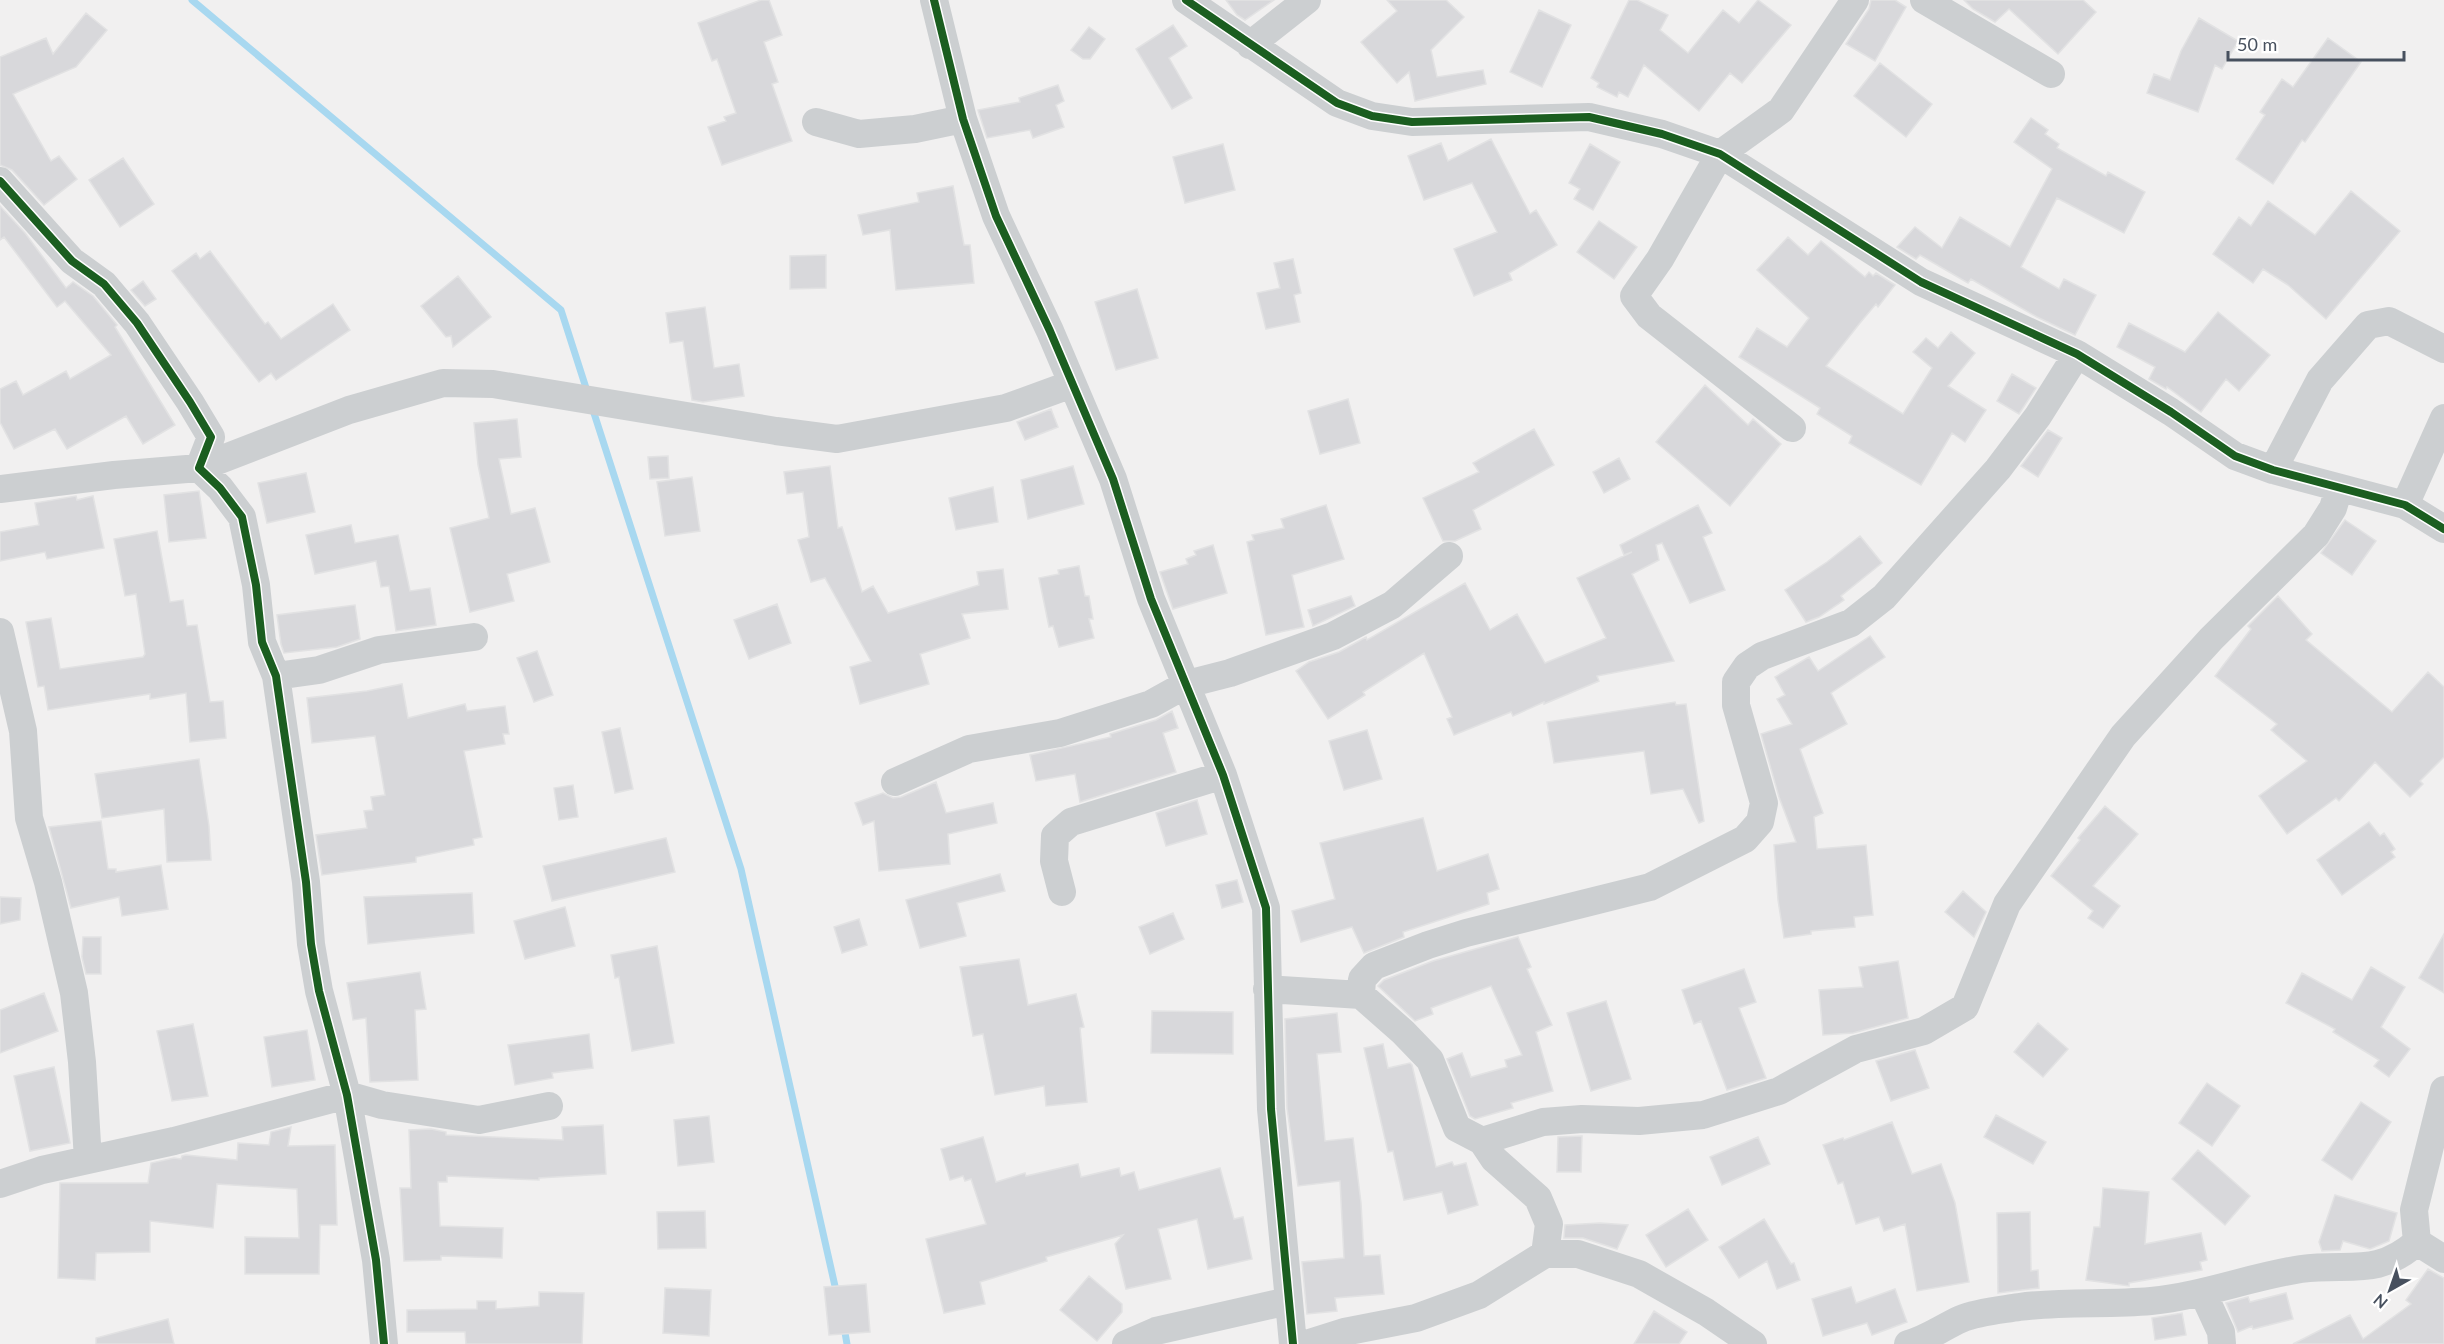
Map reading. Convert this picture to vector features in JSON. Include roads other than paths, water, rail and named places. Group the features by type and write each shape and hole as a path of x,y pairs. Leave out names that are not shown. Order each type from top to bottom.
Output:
{"street":[{"path":"934,0 963,119 996,216 1050,331 1113,479 1151,599 1223,775 1266,908 1271,1109 1293,1344"},
{"path":"1185,0 1337,103 1372,116 1412,122 1589,117 1662,134 1720,154 1921,282 2077,354 2171,412 2235,456 2273,470 2405,505 2444,530"},
{"path":"1250,45 1307,0"},
{"path":"1792,428 1649,316 1634,296 1660,259 1720,154 1781,110 1855,0"},
{"path":"1924,0 2050,74"},
{"path":"816,122 859,134 915,129 963,119"},
{"path":"0,181 72,261 104,284 137,323 211,437 199,468"},
{"path":"2273,470 2320,380 2368,325 2389,321 2444,349"},
{"path":"1361,995 1362,979 1374,966 1466,933 1650,888 1745,839 1760,822 1764,803 1736,705 1736,682 1747,666 1762,656 1851,623 1884,597 1998,469 2038,416 2077,354"},
{"path":"0,489 114,475 199,468 349,410 443,383 493,384 764,430 837,439 1005,408 1072,384"},
{"path":"2405,505 2444,418"},
{"path":"199,468 220,488 242,517 256,585 262,642 276,676 306,882 311,945 318,991 347,1095 376,1260 384,1344"},
{"path":"1482,1141 1543,1122 1582,1119 1639,1121 1703,1115 1779,1091 1856,1049 1924,1031 1965,1007 2007,904 2122,736 2219,631 2316,535 2333,507 2339,488"},
{"path":"895,782 969,749 1060,733 1151,704 1187,684 1230,673 1333,636 1392,605 1449,556"},
{"path":"0,632 23,731 29,818 48,882 74,993 82,1062 88,1160"},
{"path":"276,676 319,670 379,650 474,637"},
{"path":"1062,892 1054,861 1055,836 1071,822 1223,775"},
{"path":"1267,989 1361,995 1403,1032 1430,1060 1456,1128 1482,1141 1494,1159 1538,1198 1549,1224 1545,1254"},
{"path":"2417,1242 2414,1210 2444,1090"},
{"path":"0,1184 42,1170 174,1141 347,1095 382,1105 479,1120 549,1106"},
{"path":"2417,1242 2444,1259"},
{"path":"1916,1343 1963,1318 2020,1307 2150,1301 2203,1293 2240,1281 2303,1268 2373,1266 2401,1256 2417,1242"},
{"path":"1306,1344 1344,1332 1416,1318 1479,1295 1545,1254 1578,1254 1639,1274 1706,1312 1753,1344"},
{"path":"2203,1293 2221,1332 2222,1344"},
{"path":"1126,1344 1156,1331 1288,1301"}],"waterway":[{"path":"192,0 561,310 587,391"},
{"path":"592,407 741,869 837,1295"},
{"path":"844,1327 847,1344"}]}
